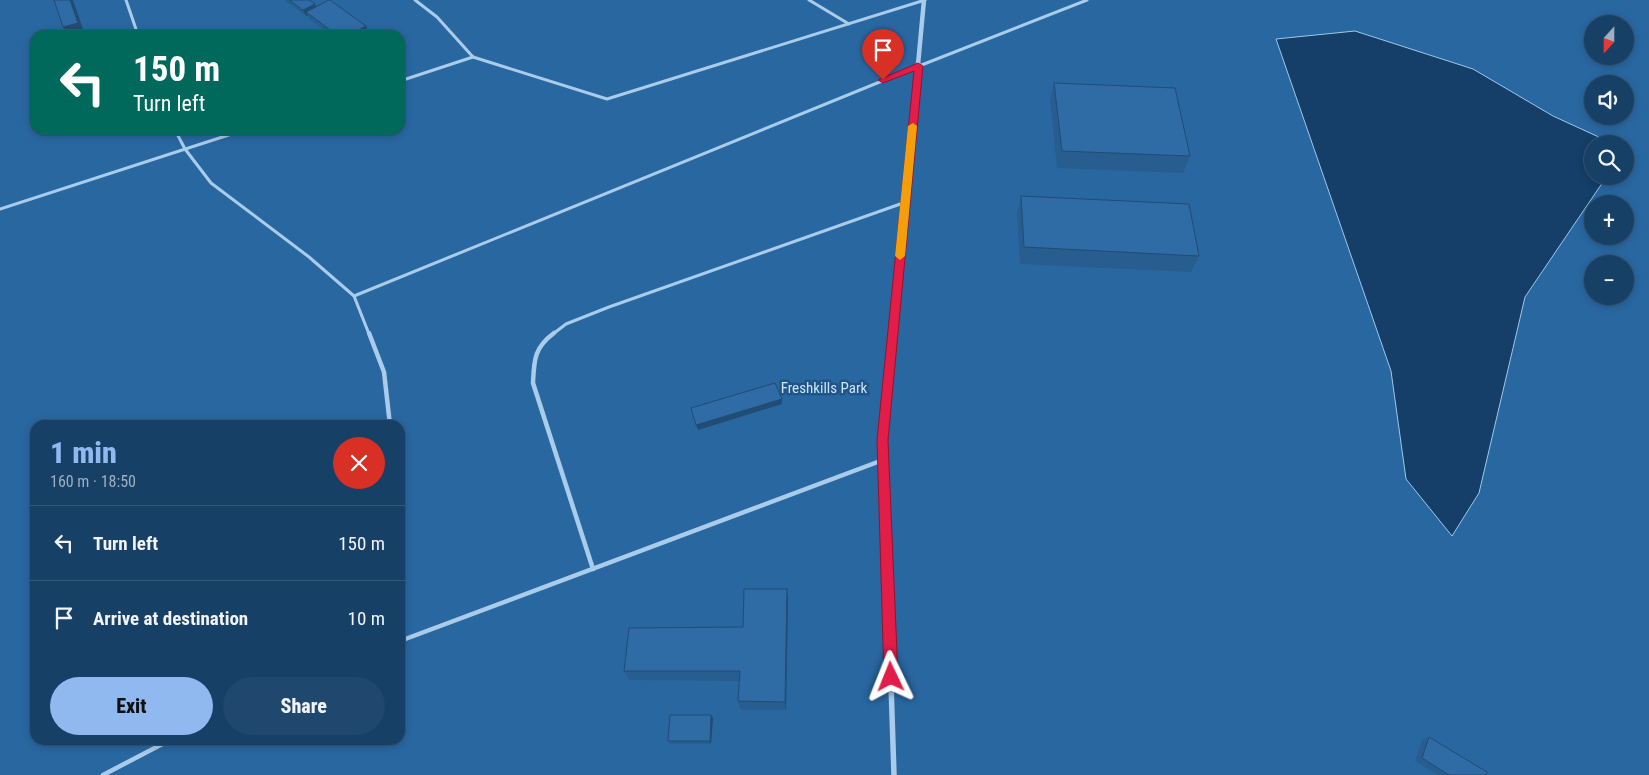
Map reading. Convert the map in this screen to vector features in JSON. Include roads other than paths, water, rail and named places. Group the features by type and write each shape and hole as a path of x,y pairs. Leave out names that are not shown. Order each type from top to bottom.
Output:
{"street":[{"path":"894,775 882,440 924,0"}],"lane":[{"path":"126,0 136,30"},
{"path":"415,0 437,17 473,57 607,99 924,0"},
{"path":"809,0 849,24"},
{"path":"354,296 918,66 1087,0"},
{"path":"405,78 473,57"},
{"path":"178,135 211,183 309,257 354,296 384,372 389,420"},
{"path":"0,209 228,135"},
{"path":"593,569 533,383 534,358 546,339 566,324 609,307 906,202"},
{"path":"405,639 883,460"},
{"path":"103,775 160,745"}],"park label":[{"name":"Freshkills Park","path":"824,388"}]}
